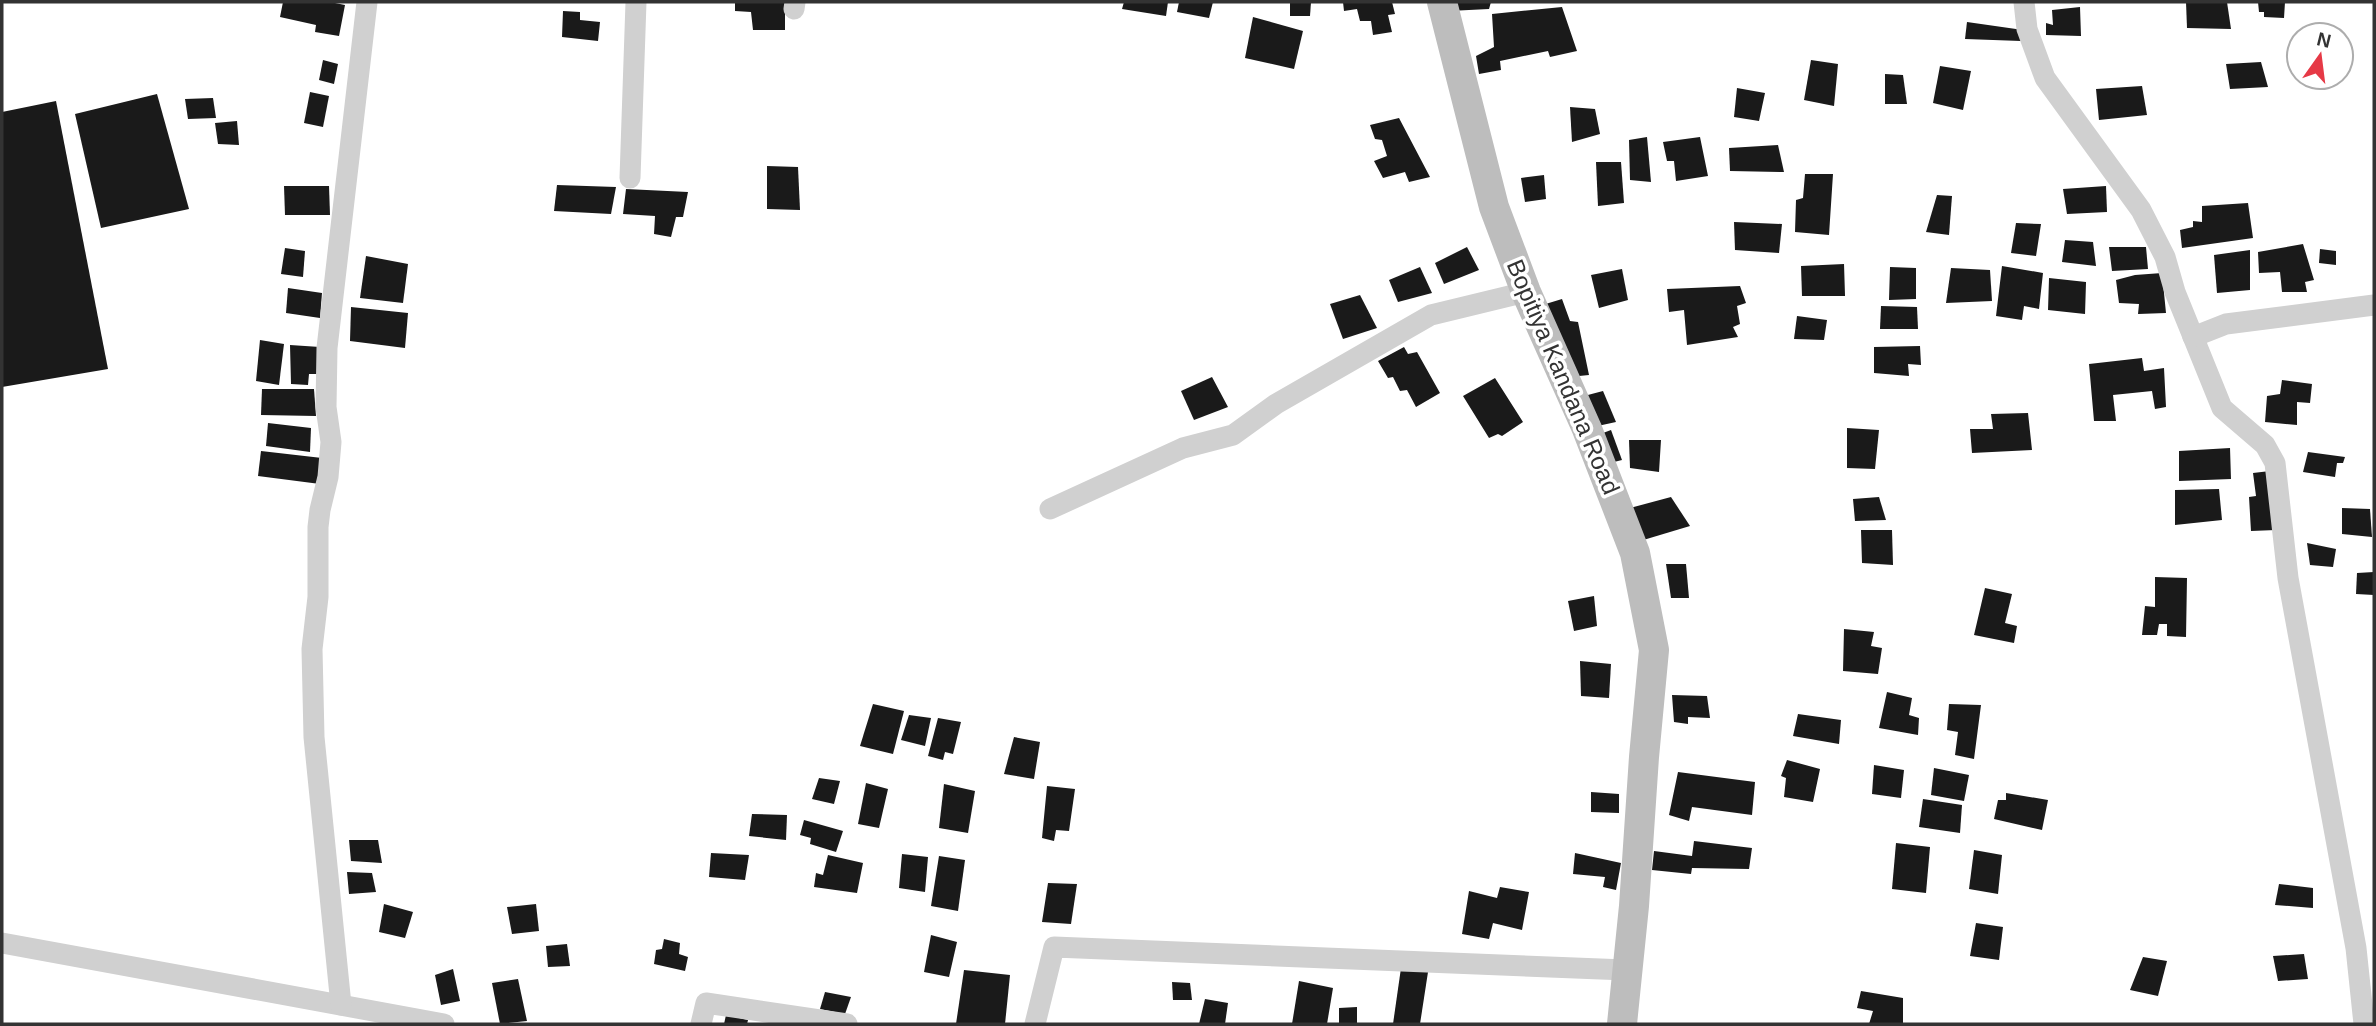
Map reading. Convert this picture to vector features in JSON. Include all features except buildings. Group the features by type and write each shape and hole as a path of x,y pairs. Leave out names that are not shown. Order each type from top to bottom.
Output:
{"main road":[{"name":"Bopitiya Kandana Road","path":"1442,2 1494,207 1526,292 1587,429 1635,553 1654,650 1622,1024"}],"street":[{"path":"341,1005 314,737 312,649 318,597 318,527 328,477 331,442 326,407 327,348 367,2"},
{"path":"630,178 636,2"},
{"path":"2024,2 2027,30 2045,78 2141,211 2165,257 2222,408 2265,444 2274,463 2288,578 2356,948 2364,1024"},
{"path":"1050,509 1183,448 1233,435 1276,404 1432,315 1526,292"},
{"path":"2193,337 2227,324 2374,305"},
{"path":"2,943 444,1024"},
{"path":"1035,1024 1054,947 1626,970"},
{"path":"701,1024 706,1003 847,1024"}]}
